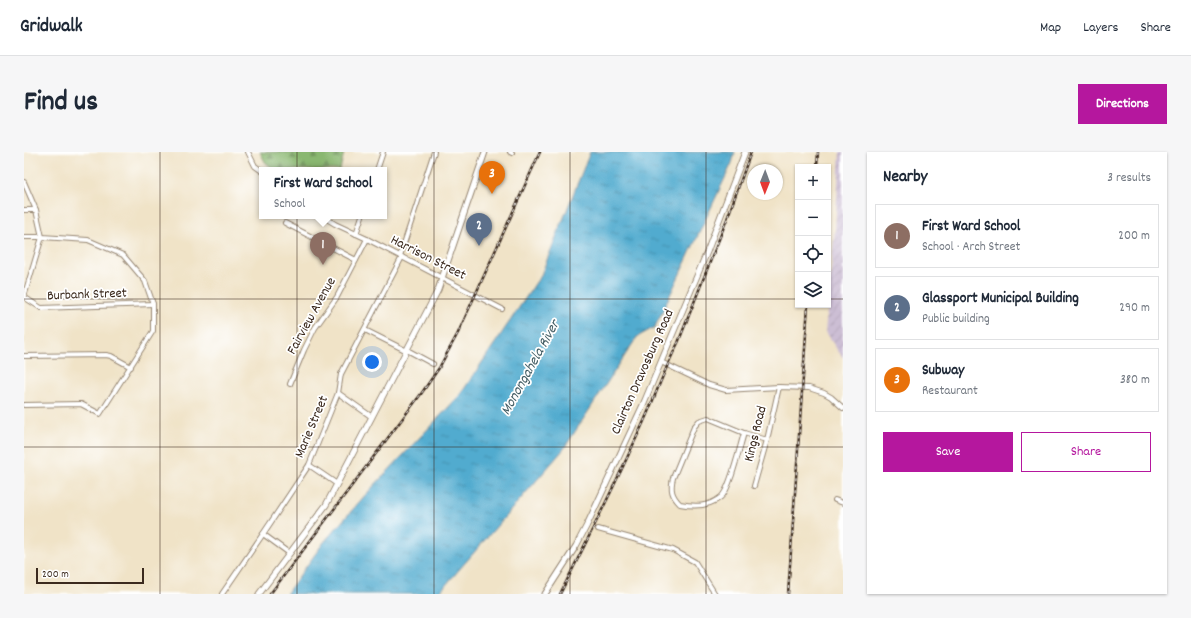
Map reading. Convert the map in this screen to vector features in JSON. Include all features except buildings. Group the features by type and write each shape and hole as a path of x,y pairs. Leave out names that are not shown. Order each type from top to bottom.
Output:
{"main road":[{"path":"259,594 320,513 337,484 407,351 443,278 485,152"},
{"name":"Clairton Dravosburg Road","path":"545,594 576,546 587,525 643,405 710,245 745,152"}],"street":[{"path":"248,152 255,166 259,169"},
{"path":"378,167 383,152"},
{"name":"Marie Street","path":"222,594 264,534 309,465 338,393 342,374 401,257 434,152"},
{"path":"24,182 36,210 42,237 24,297"},
{"path":"24,210 36,210"},
{"name":"Harrison Street","path":"327,219 502,309"},
{"path":"356,234 361,219"},
{"path":"285,223 356,260"},
{"path":"24,237 88,240 123,255 144,281 152,304 153,331 100,414 81,404 24,405"},
{"name":"Fairview Avenue","path":"290,384 307,344 336,297 367,239"},
{"name":"Burbank Street","path":"24,297 41,308 152,304"},
{"path":"365,330 433,364"},
{"path":"24,356 106,354 131,367"},
{"path":"661,362 709,385 726,390 779,387 809,388 824,392 832,397 843,408"},
{"name":"Kings Road","path":"754,486 767,440 779,387"},
{"path":"338,393 372,417"},
{"path":"744,433 729,482 722,496 706,505 694,507 680,504 671,492 671,486 694,427 700,421 708,418 744,433 767,440"},
{"path":"309,465 337,484"},
{"path":"835,500 843,503"},
{"path":"598,529 673,550 695,562 715,594"},
{"path":"264,534 289,553"}],"shaded area":[{"path":"840,152 843,152 843,358 825,332 827,308 831,308 831,270"}],"green space":[{"path":"260,152 344,152 341,167 271,167 265,162"}],"water":[{"name":"Monongahela River","path":"590,152 735,152 732,163 655,327 637,337 563,450 438,594 286,594 324,542 368,492 460,395 541,275"}],"railway":[{"path":"270,594 439,368 458,333 540,152"},
{"path":"560,594 620,473 678,343 727,219 751,152"},
{"path":"817,164 818,152"},
{"path":"788,594 808,308"}],"place":[{"name":"Subway","path":"492,194"},
{"name":"Glassport Municipal Building","path":"479,246"},
{"name":"First Ward School","path":"323,265"}]}
